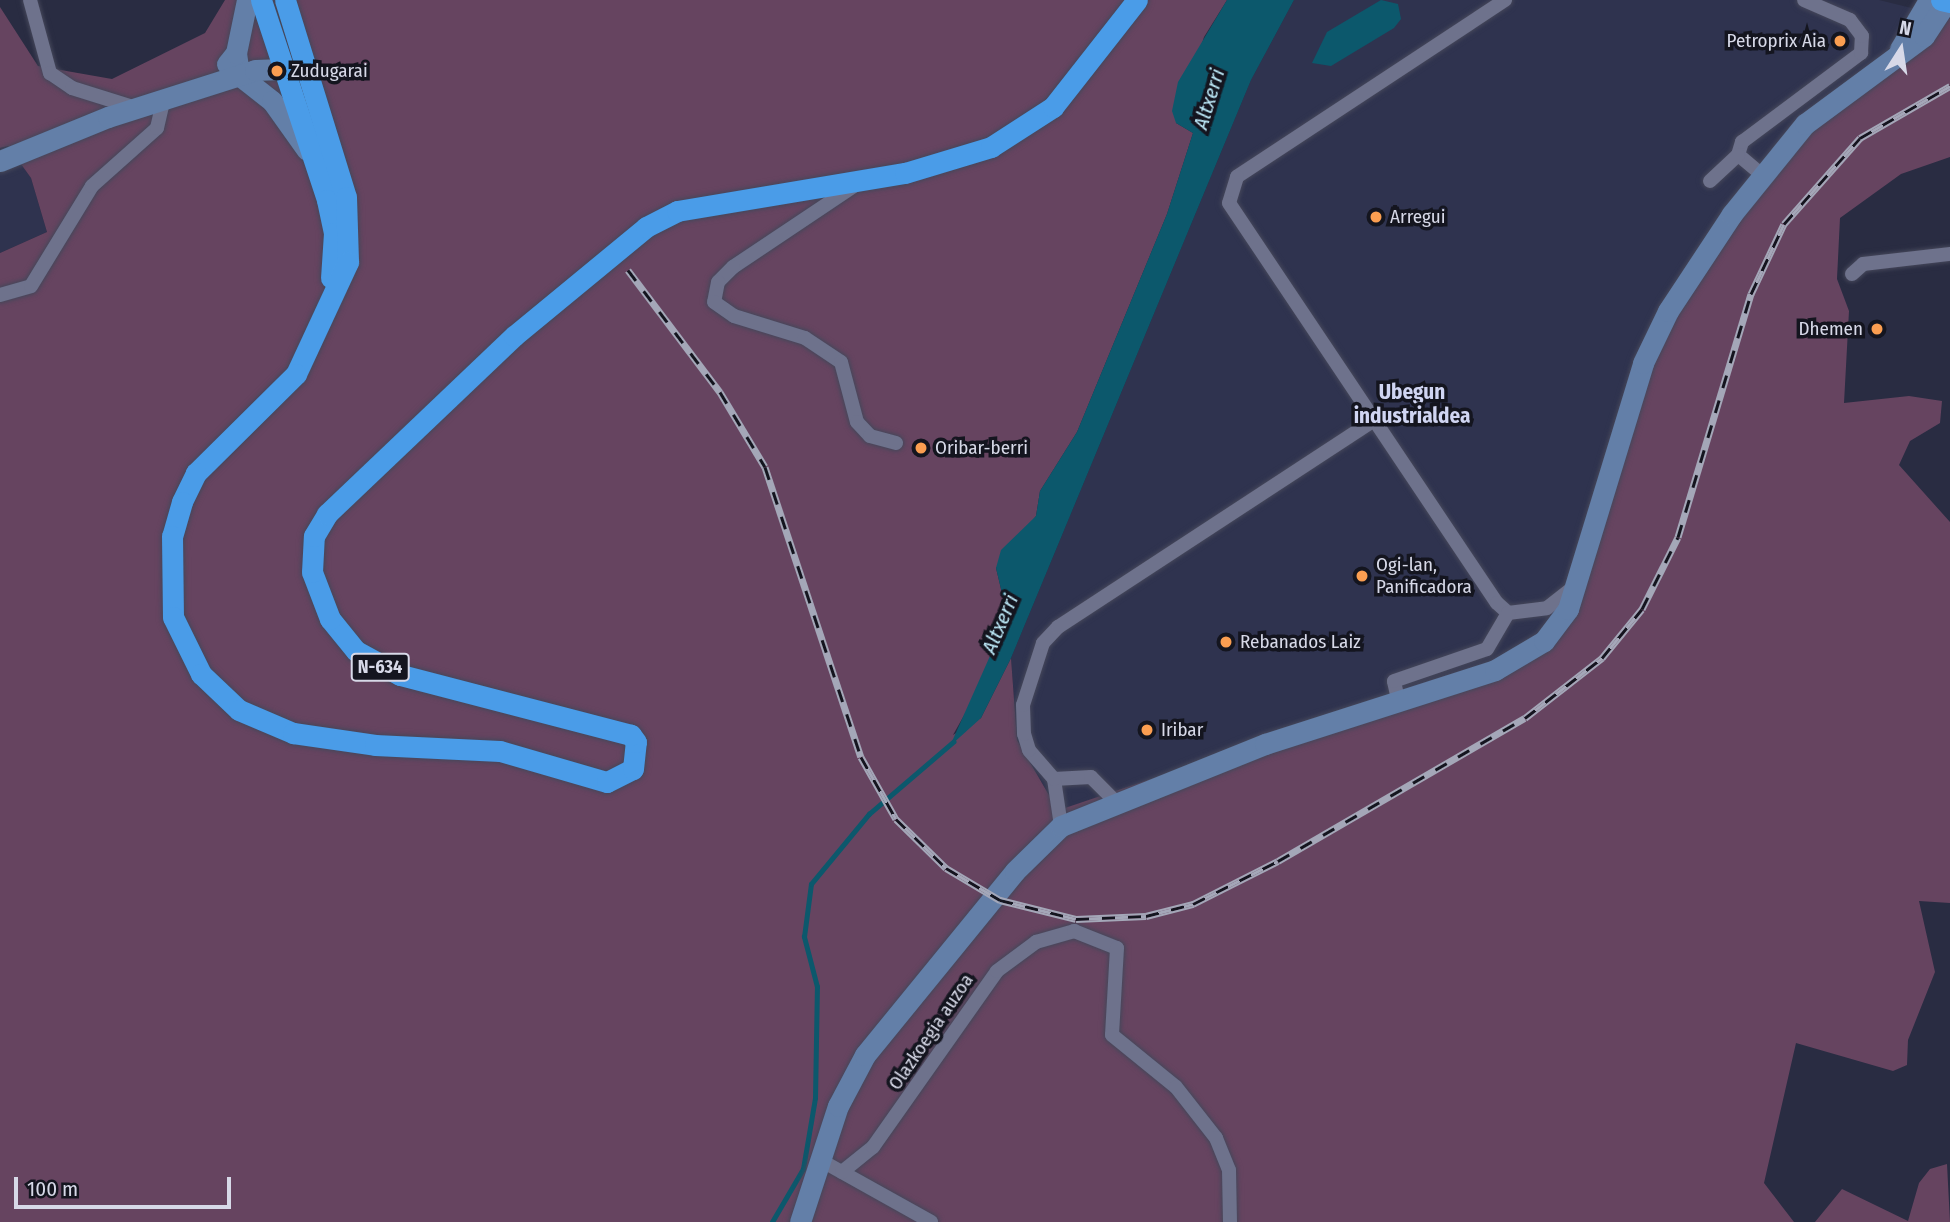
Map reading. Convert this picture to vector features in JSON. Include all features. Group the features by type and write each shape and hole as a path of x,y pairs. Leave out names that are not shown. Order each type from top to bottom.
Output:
{"highway":[{"name":"N-634","path":"261,0 334,233 325,315"},
{"path":"280,0 289,43 282,69 302,82 332,150"},
{"name":"N-634","path":"285,0 332,150 352,233 325,315 296,374 196,473 181,502 172,536 173,617 201,674 239,710 293,733 375,745 500,751 594,781 617,780 633,769 636,742 612,725 400,676 356,651 322,603 312,572 314,536 327,514 413,430 646,227 677,211 861,181 949,162 1030,123 1076,84 1137,0"}],"street":[{"path":"30,0 50,73 72,88 136,108"},
{"path":"247,0 236,53 244,79 272,101 310,154"},
{"path":"1505,0 1233,183 1229,203 1374,420 1508,612"},
{"path":"1710,181 1738,155 1742,142 1861,53 1862,36 1850,20 1804,0"},
{"path":"1905,0 1911,30"},
{"path":"1900,49 1911,30 1942,1"},
{"path":"800,1222 842,1097 882,1030 1015,871 1061,826 1114,800 1520,658 1559,625 1577,585 1651,342 1761,174 1805,124 1900,49 1924,36 1942,1"},
{"path":"197,91 236,53"},
{"path":"0,161 136,108 282,69"},
{"path":"0,295 31,286 92,186 153,134 163,101"},
{"path":"1738,155 1761,174"},
{"path":"861,181 733,267 718,282 714,302 734,316 805,338 841,362 857,422 870,436 896,443"},
{"path":"1852,274 1863,264 1950,254"},
{"path":"1061,826 1054,779 1024,734 1023,705 1043,643 1079,613 1374,420"},
{"path":"1508,612 1547,608 1577,585"},
{"path":"1398,699 1394,681 1487,649 1508,612"},
{"path":"1054,779 1091,777 1114,800"},
{"name":"Olazkoegia auzoa","path":"842,1172 880,1138 997,971 1035,942 1074,931 1118,948 1112,1035 1177,1087 1216,1138 1228,1170 1230,1222"},
{"path":"822,1161 931,1222"}],"shaded area":[{"path":"225,0 1227,0 1204,37 1176,123 1193,133 1167,214 1077,432 1040,491 1036,516 996,568 1006,610 1002,629 985,678 953,735 981,718 1011,658 1017,740 1053,802 1065,808 1486,666 1540,638 1558,610 1652,324 1764,159 1950,18 1950,157 1901,174 1840,218 1837,279 1849,311 1844,403 1909,396 1942,401 1940,423 1910,441 1899,465 1950,522 1950,903 1919,901 1935,972 1908,1040 1907,1065 1893,1071 1796,1043 1764,1183 1794,1222 0,1222 0,253 47,232 31,178 8,146 0,148 0,7 38,66 112,79 205,33"},
{"path":"1294,0 1879,0 1948,17 1573,569 1540,638 1512,655 1065,809 1053,802 1017,740 1011,658 1251,80"},
{"path":"8,145 31,178 47,232 0,253 0,148"},
{"path":"1947,1164 1950,1222 1815,1222 1842,1189 1908,1221 1919,1183 1930,1169"}],"water":[{"path":"1227,0 1294,0 1251,80 1011,658 981,718 950,746 1002,629 1006,610 996,568 1001,550 1036,516 1040,491 1077,432 1167,214 1193,133 1176,123 1172,111 1178,82"},
{"path":"1381,0 1398,4 1401,19 1394,28 1331,66 1312,63 1327,32"}],"waterway":[{"name":"Altxerri","path":"772,1222 803,1169 815,1098 817,987 804,937 811,884 869,814 953,742"}],"railway":[{"path":"628,270 720,392 765,467 861,757 896,819 946,868 1000,900 1076,919 1146,916 1193,904 1278,861 1525,718 1602,658 1642,609 1678,537 1751,294 1784,224 1860,138 1950,86"}],"place":[{"name":"Petroprix Aia","path":"1840,41"},
{"name":"Zudugarai","path":"277,71"},
{"name":"Arregui","path":"1376,217"},
{"name":"Dhemen","path":"1877,329"},
{"name":"Oribar-berri","path":"921,448"},
{"name":"Ogi-lan, Panificadora","path":"1362,576"},
{"name":"Rebanados Laiz","path":"1226,642"},
{"name":"Iribar","path":"1147,730"}],"district":[{"name":"Ubegun industrialdea","path":"1412,404"}]}
